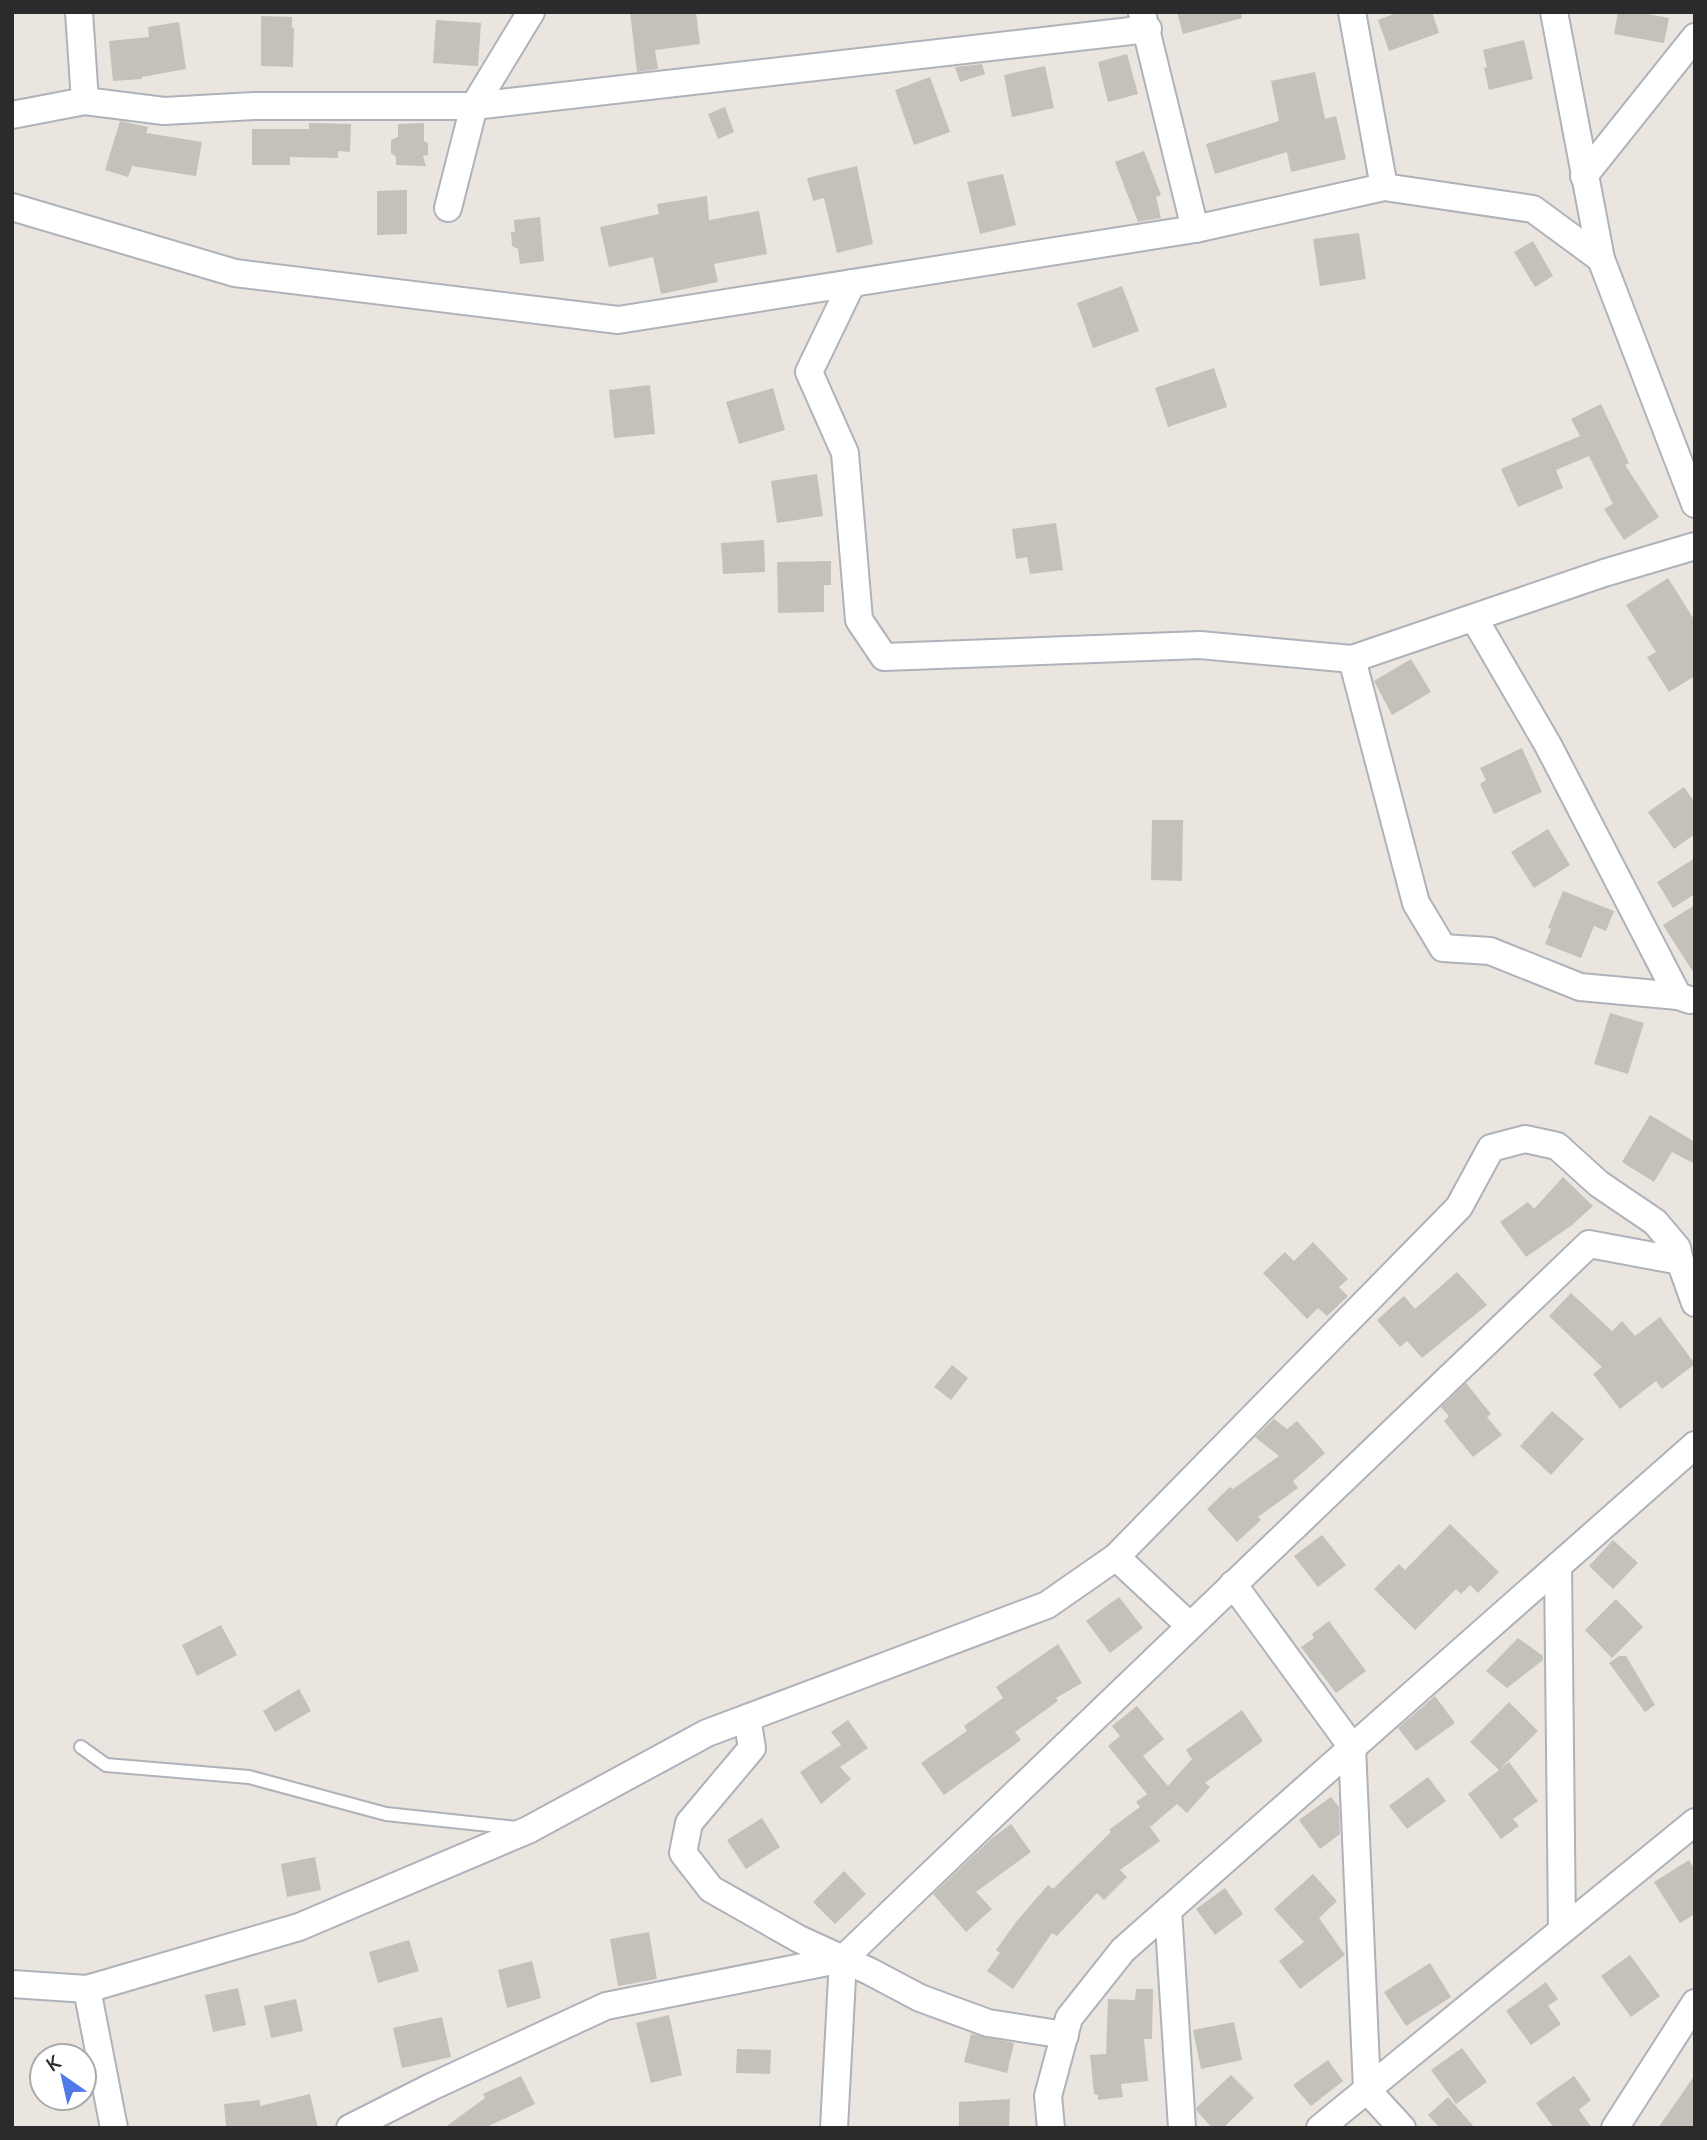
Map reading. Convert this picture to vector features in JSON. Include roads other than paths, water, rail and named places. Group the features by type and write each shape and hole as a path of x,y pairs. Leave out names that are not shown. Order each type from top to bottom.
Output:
{"street":[{"path":"79,12 85,102"},
{"path":"448,208 474,106 531,12"},
{"path":"1352,12 1384,187"},
{"path":"1554,12 1601,259 1694,502"},
{"path":"12,115 85,102 164,111 254,106 474,106 1145,21 1195,229"},
{"path":"1584,176 1695,37"},
{"path":"12,207 235,274 618,320 1195,229 1384,187 1533,209 1601,259"},
{"path":"852,283 809,372 845,453 859,620 884,657 1200,645 1352,659 1604,573 1695,546"},
{"path":"1474,618 1548,746 1686,999"},
{"path":"1352,659 1416,903 1443,948 1490,951 1580,987 1686,999"},
{"path":"12,1984 87,1990 299,1927 528,1830 707,1732 1047,1605 1116,1557 1459,1207 1491,1148 1525,1139 1558,1146 1599,1184 1655,1222 1677,1248 1695,1303"},
{"path":"350,2128 431,2087 606,2006 843,1959 1589,1244 1680,1261"},
{"path":"1051,2128 1048,2096 1069,2018 1123,1950 1695,1445"},
{"path":"1116,1557 1189,1625"},
{"path":"1558,1566 1562,1930"},
{"path":"1233,1584 1352,1747 1367,2090 1402,2128"},
{"path":"747,1718 752,1748 688,1823 682,1853 711,1889 799,1939 920,1998 988,2023 1065,2035"},
{"path":"1320,2128 1695,1822"},
{"path":"1168,1910 1182,2128"},
{"path":"834,2128 843,1959"},
{"path":"87,1990 114,2128"},
{"path":"1615,2128 1695,2003"}],"lane":[{"path":"80,1747 106,1765 249,1777 386,1814 528,1830"}]}
